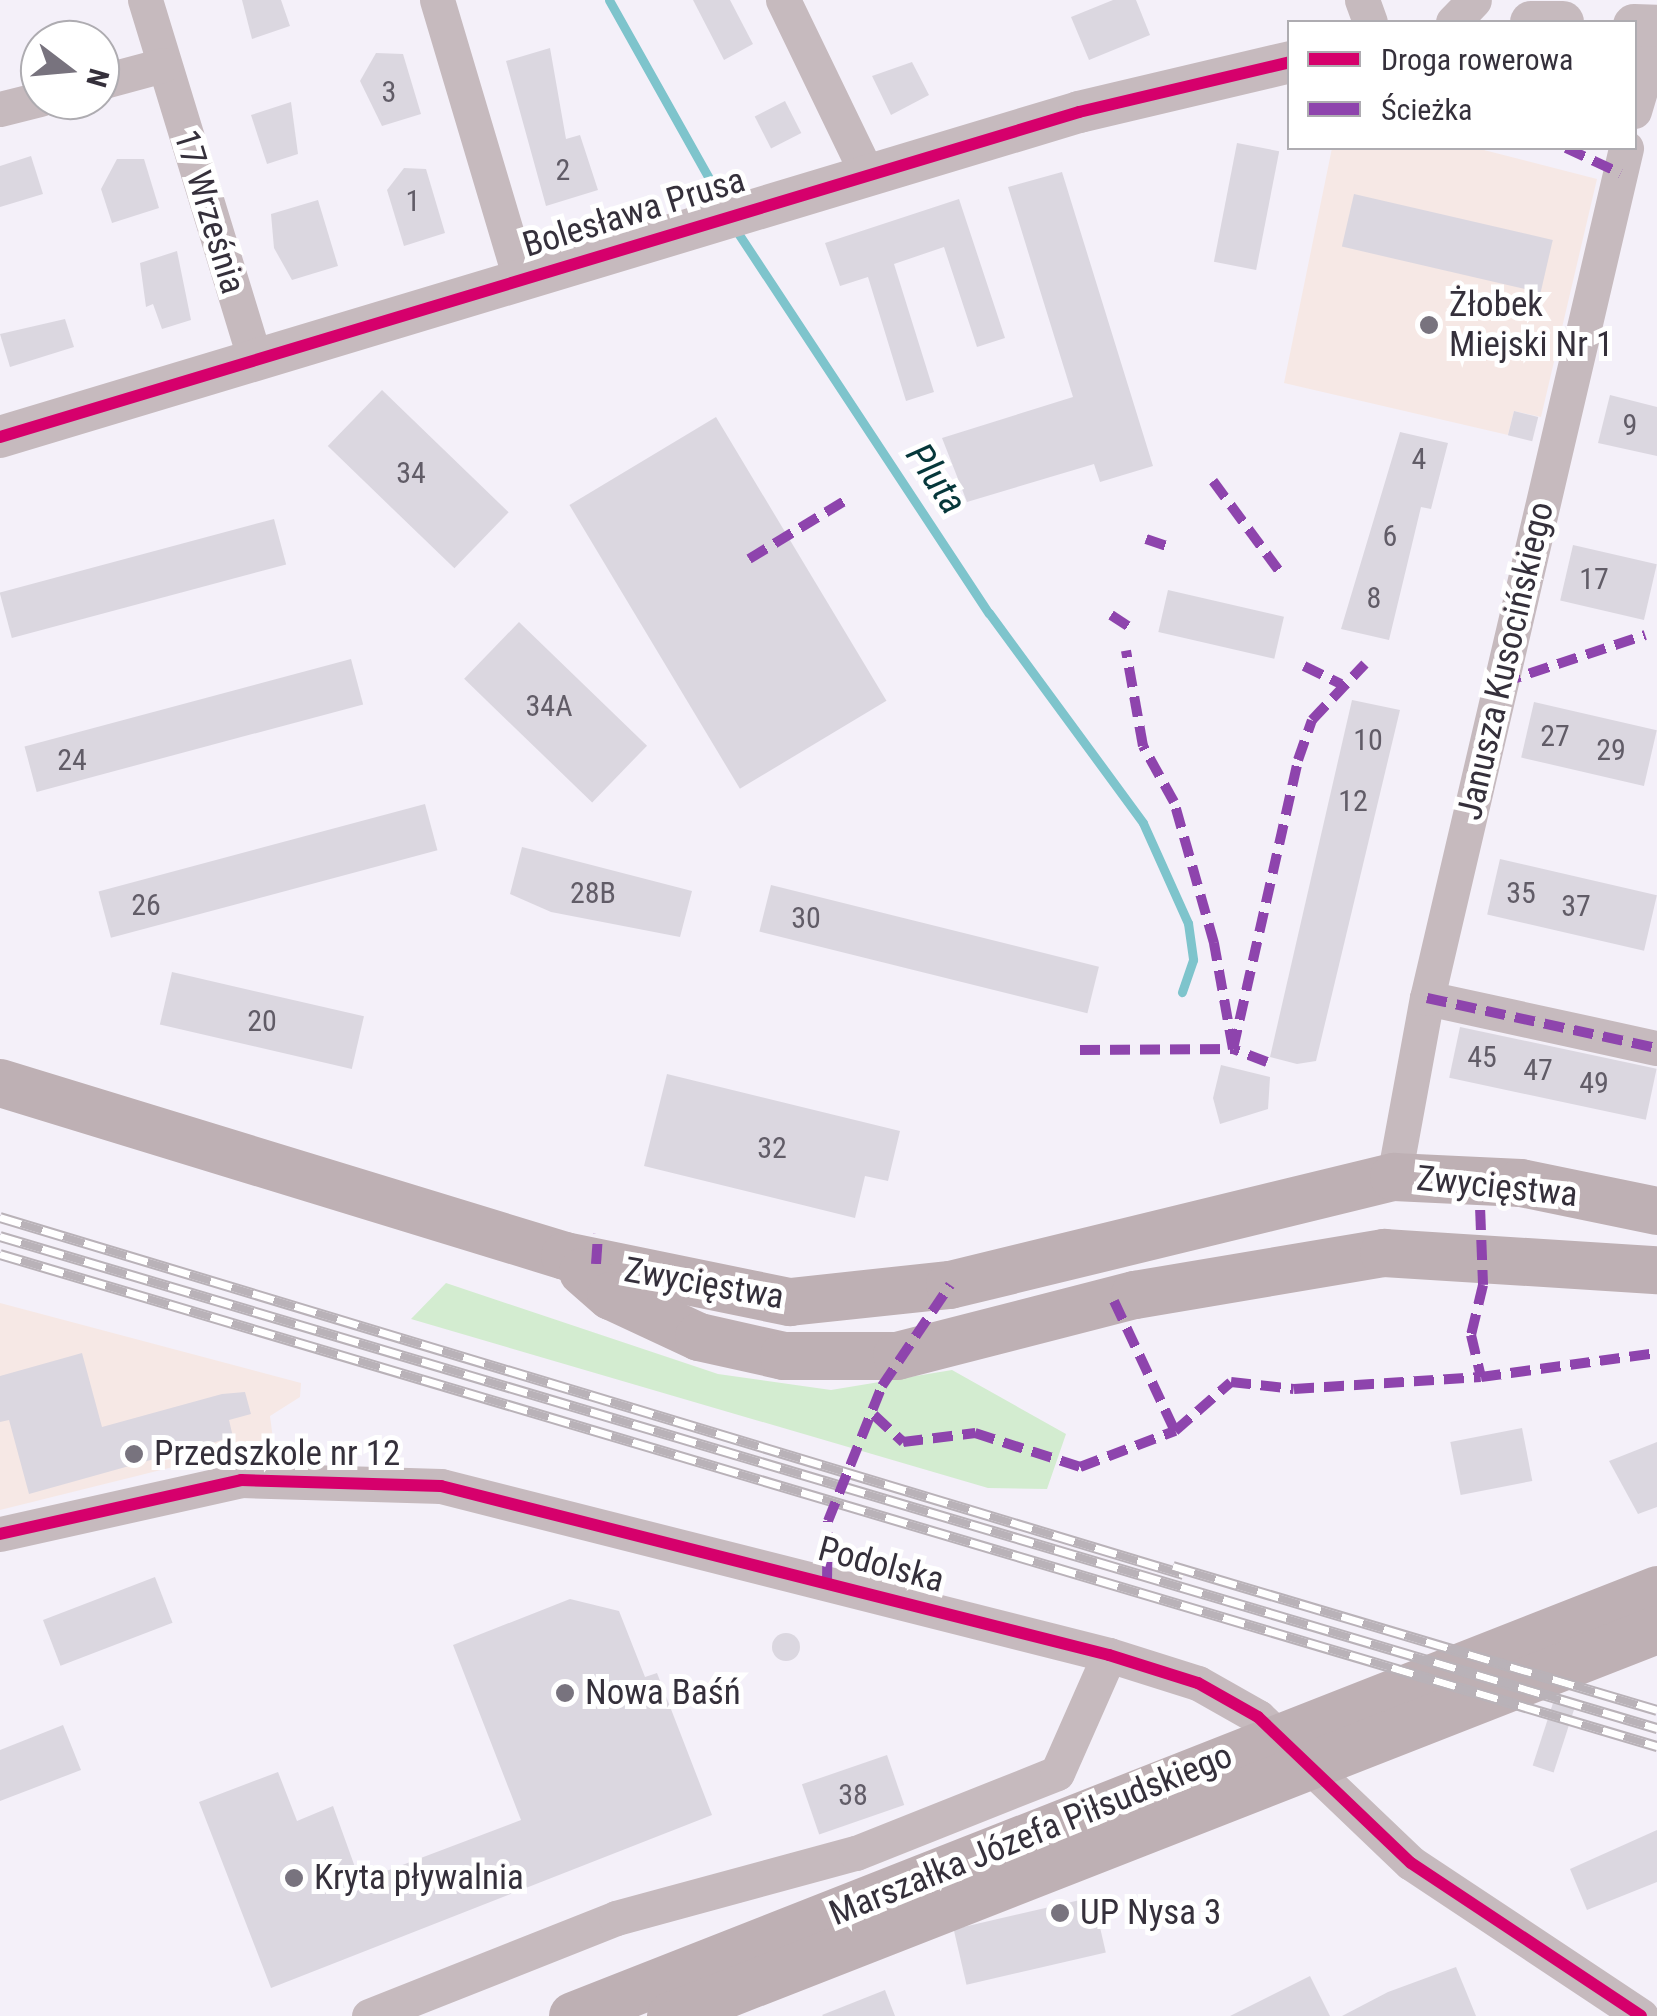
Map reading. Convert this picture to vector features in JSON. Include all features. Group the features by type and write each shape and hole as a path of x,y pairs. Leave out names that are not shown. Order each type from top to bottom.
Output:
{"main road":[{"name":"Zwycięstwa","path":"0,1083 565,1256 790,1302 894,1296 1394,1177 1521,1183 1657,1212"},
{"path":"565,1256 611,1296 699,1337 784,1356 897,1356 1271,1267 1384,1253 1657,1270"},
{"name":"Marszałka Józefa Piłsudskiego","path":"573,2016 1657,1590"},
{"name":"Marszałka Józefa Piłsudskiego","path":"671,2016 1657,1630"}],"street":[{"name":"17 Września","path":"144,0 256,360"},
{"path":"437,0 520,279"},
{"path":"782,0 868,176"},
{"path":"1454,20 1474,0"},
{"path":"1637,101 1657,34"},
{"name":"Bolesława Prusa","path":"0,437 756,207 1287,63"},
{"path":"120,77 163,65"},
{"name":"Janusza Kusocińskiego","path":"1394,1177 1428,998 1626,150"},
{"path":"1428,998 1657,1048"},
{"name":"Podolska","path":"0,1534 241,1480 441,1486 1110,1655 1198,1682 1258,1717 1410,1863 1641,2016"},
{"name":"Marszałka Józefa Piłsudskiego","path":"369,2016 616,1918 856,1853 1057,1773 1110,1655"}],"shaded area":[{"name":"Żłobek Miejski Nr 1","path":"1332,150 1484,150 1597,179 1541,417 1514,411 1508,435 1284,383"},
{"path":"0,1303 301,1383 300,1397 270,1416 275,1454 185,1464 0,1510"}],"green space":[{"path":"446,1283 718,1374 831,1390 952,1370 1066,1434 1047,1489 988,1488 411,1319"}],"building":[{"path":"242,0 281,0 290,26 252,39"},
{"path":"693,0 730,0 753,44 724,60"},
{"path":"1113,0 1136,0 1150,35 1089,60 1071,17"},
{"path":"550,48 566,139 580,135 598,190 546,206 506,61"},
{"path":"376,53 403,54 421,114 382,126 360,81"},
{"path":"912,62 929,95 891,115 872,76"},
{"path":"785,101 801,133 771,149 755,116"},
{"path":"291,102 298,154 267,164 251,115"},
{"path":"1237,143 1279,151 1256,270 1214,262"},
{"path":"31,156 43,194 0,207 0,166"},
{"path":"117,159 144,159 159,208 112,223 101,189"},
{"path":"404,168 426,169 445,233 404,246 387,190"},
{"path":"1062,172 1153,466 1100,482 1094,464 967,502 942,438 1073,397 1008,187"},
{"path":"1354,194 1553,240 1541,293 1342,247"},
{"path":"959,199 1005,338 977,347 944,247 894,264 934,392 906,401 868,277 840,286 825,243"},
{"path":"318,200 338,266 292,280 274,248 271,214"},
{"path":"177,251 191,320 162,329 153,304 146,307 140,263"},
{"path":"65,319 74,347 10,367 0,334"},
{"path":"382,390 509,512 454,568 328,446"},
{"path":"1610,395 1657,407 1657,456 1598,443"},
{"path":"1514,411 1538,417 1532,441 1508,435"},
{"path":"716,417 886,701 740,789 569,505"},
{"path":"1400,432 1448,443 1431,509 1421,507 1389,640 1341,629"},
{"path":"274,519 286,564 12,638 0,592"},
{"path":"1573,545 1657,564 1644,620 1560,601"},
{"path":"1168,590 1284,617 1274,659 1158,632"},
{"path":"519,622 647,746 592,802 464,679"},
{"path":"351,659 363,704 37,792 25,746"},
{"path":"1352,700 1400,710 1316,1061 1297,1064 1270,1057"},
{"path":"1534,702 1657,730 1644,786 1521,758"},
{"path":"425,804 437,850 111,938 99,891"},
{"path":"522,847 692,891 680,937 551,912 510,894"},
{"path":"1500,859 1657,895 1644,951 1487,915"},
{"path":"771,885 1099,967 1087,1013 759,932"},
{"path":"172,972 364,1016 352,1069 160,1025"},
{"path":"1460,1027 1657,1069 1646,1120 1449,1078"},
{"path":"1221,1065 1270,1077 1268,1109 1220,1124 1213,1098"},
{"path":"667,1074 900,1131 888,1181 865,1176 855,1218 644,1166"},
{"path":"82,1353 102,1427 222,1394 245,1392 251,1414 229,1420 233,1437 29,1494 9,1420 0,1422 0,1376"},
{"path":"1522,1428 1532,1481 1461,1495 1450,1442"},
{"path":"1657,1442 1657,1507 1638,1514 1609,1461"},
{"path":"155,1577 173,1623 61,1666 43,1620"},
{"path":"570,1599 619,1611 645,1677 657,1673 712,1815 271,1988 199,1802 278,1772 297,1821 333,1806 360,1881 521,1820 453,1645"},
{"path":"786,1633 796,1637 800,1647 796,1657 786,1661 776,1657 772,1647 776,1637"},
{"path":"1554,1700 1575,1707 1554,1772 1533,1766"},
{"path":"63,1725 81,1770 0,1801 0,1750"},
{"path":"887,1755 904,1805 819,1834 802,1784"},
{"path":"1657,1830 1657,1882 1587,1910 1570,1869"},
{"path":"1093,1897 1106,1953 966,1985 954,1929"},
{"path":"1456,1967 1476,2016 1342,2016 1388,1992"},
{"path":"1310,1976 1330,2016 1230,2016"},
{"path":"885,1990 895,2016 822,2015"}],"waterway":[{"name":"Pluta","path":"609,0 725,207"},
{"name":"Pluta","path":"736,230 989,613 1143,823 1188,923 1193,960 1182,992"}],"railway":[{"path":"0,1217 1183,1574"},
{"path":"0,1236 1657,1728"},
{"path":"0,1254 1657,1746"},
{"path":"1173,1566 1657,1710"}],"marked path":[{"path":"1570,150 1620,173"},
{"path":"1213,481 1282,575"},
{"path":"749,559 851,497"},
{"path":"1146,539 1166,546"},
{"path":"1111,615 1131,628"},
{"path":"1501,683 1645,635"},
{"path":"1080,1050 1233,1049 1214,943 1174,802 1143,746 1126,651"},
{"path":"1267,1062 1233,1049 1298,760 1312,720 1365,664"},
{"path":"1304,666 1341,684"},
{"path":"1427,998 1657,1048"},
{"path":"1479,1180 1483,1285 1471,1335 1481,1377"},
{"path":"596,1264 598,1234"},
{"path":"827,1582 828,1521 882,1386 950,1285"},
{"path":"1114,1301 1175,1431"},
{"path":"874,1415 903,1442 975,1433 1080,1467 1175,1431 1231,1382 1294,1389 1481,1377 1657,1353"}],"cycle path":[{"path":"0,437 1079,112 1287,63"},
{"path":"0,1534 241,1480 441,1486 1109,1655 1198,1683 1258,1717 1411,1863 1641,2016"}],"place":[{"name":"Żłobek Miejski Nr 1","path":"1429,325"},
{"name":"Przedszkole nr 12","path":"134,1454"},
{"name":"Nowa Baśń","path":"565,1693"},
{"name":"Kryta pływalnia","path":"294,1878"},
{"name":"UP Nysa 3","path":"1060,1913"}]}
